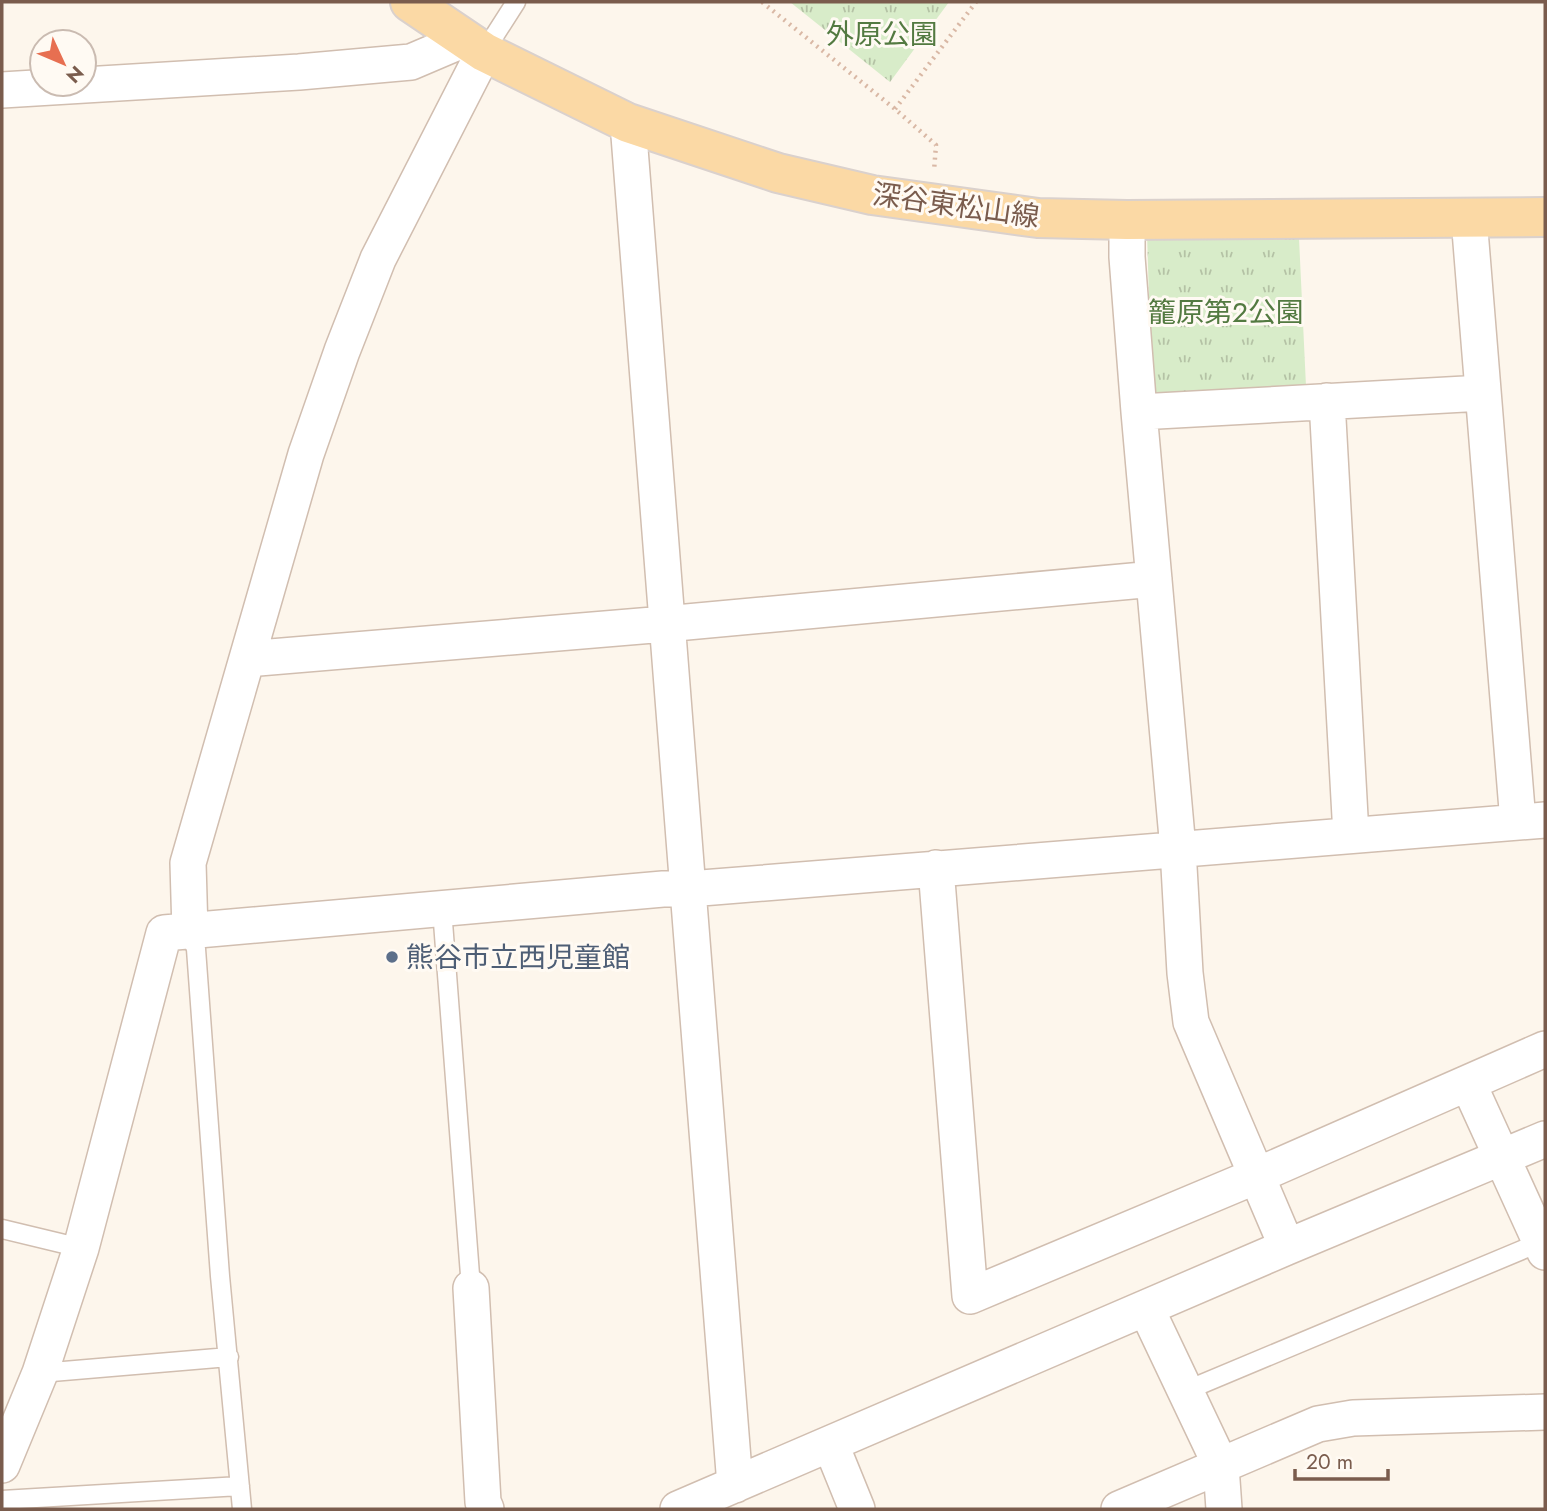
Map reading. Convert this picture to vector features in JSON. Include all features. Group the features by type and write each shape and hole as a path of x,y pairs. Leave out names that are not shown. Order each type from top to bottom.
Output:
{"main road":[{"name":"深谷東松山線","path":"410,2 474,46 628,123 778,173 872,195 1038,218 1127,220 1545,217"}],"street":[{"path":"2,90 299,72 411,62 474,46"},
{"path":"190,932 188,863 306,454 373,270 474,46"},
{"path":"628,123 665,624 689,889 735,1485"},
{"path":"2,1465 40,1373 81,1248 164,933 663,889 1532,821 1483,393 1469,218"},
{"path":"1127,220 1127,257 1139,412 1191,1022 1287,1247"},
{"path":"1139,412 1483,393"},
{"path":"1327,401 1351,835"},
{"path":"247,659 1154,579"},
{"path":"936,868 970,1296 1256,1176 1545,1049"},
{"path":"1468,1083 1543,1247"},
{"path":"678,1509 1545,1139"},
{"path":"471,1288 483,1502 486,1509"},
{"path":"1146,1308 1221,1465 1224,1509"},
{"path":"1119,1509 1318,1424 1353,1418 1545,1412"},
{"path":"831,1445 857,1509"}],"lane":[{"path":"474,46 516,2"},
{"path":"442,909 471,1288"},
{"path":"190,932 196,949 242,1509"},
{"path":"2,1229 81,1248"},
{"path":"1185,1391 1543,1247"},
{"path":"40,1373 229,1357"},
{"path":"2,1500 240,1486"}],"path":[{"path":"762,2 936,145 932,204"},
{"path":"895,109 976,2"}],"green space":[{"name":"外原公園","path":"790,2 949,2 890,82"},
{"name":"籠原第2公園","path":"1147,233 1299,238 1306,386 1152,395"}],"place":[{"name":"熊谷市立西児童館","path":"392,957"}]}
